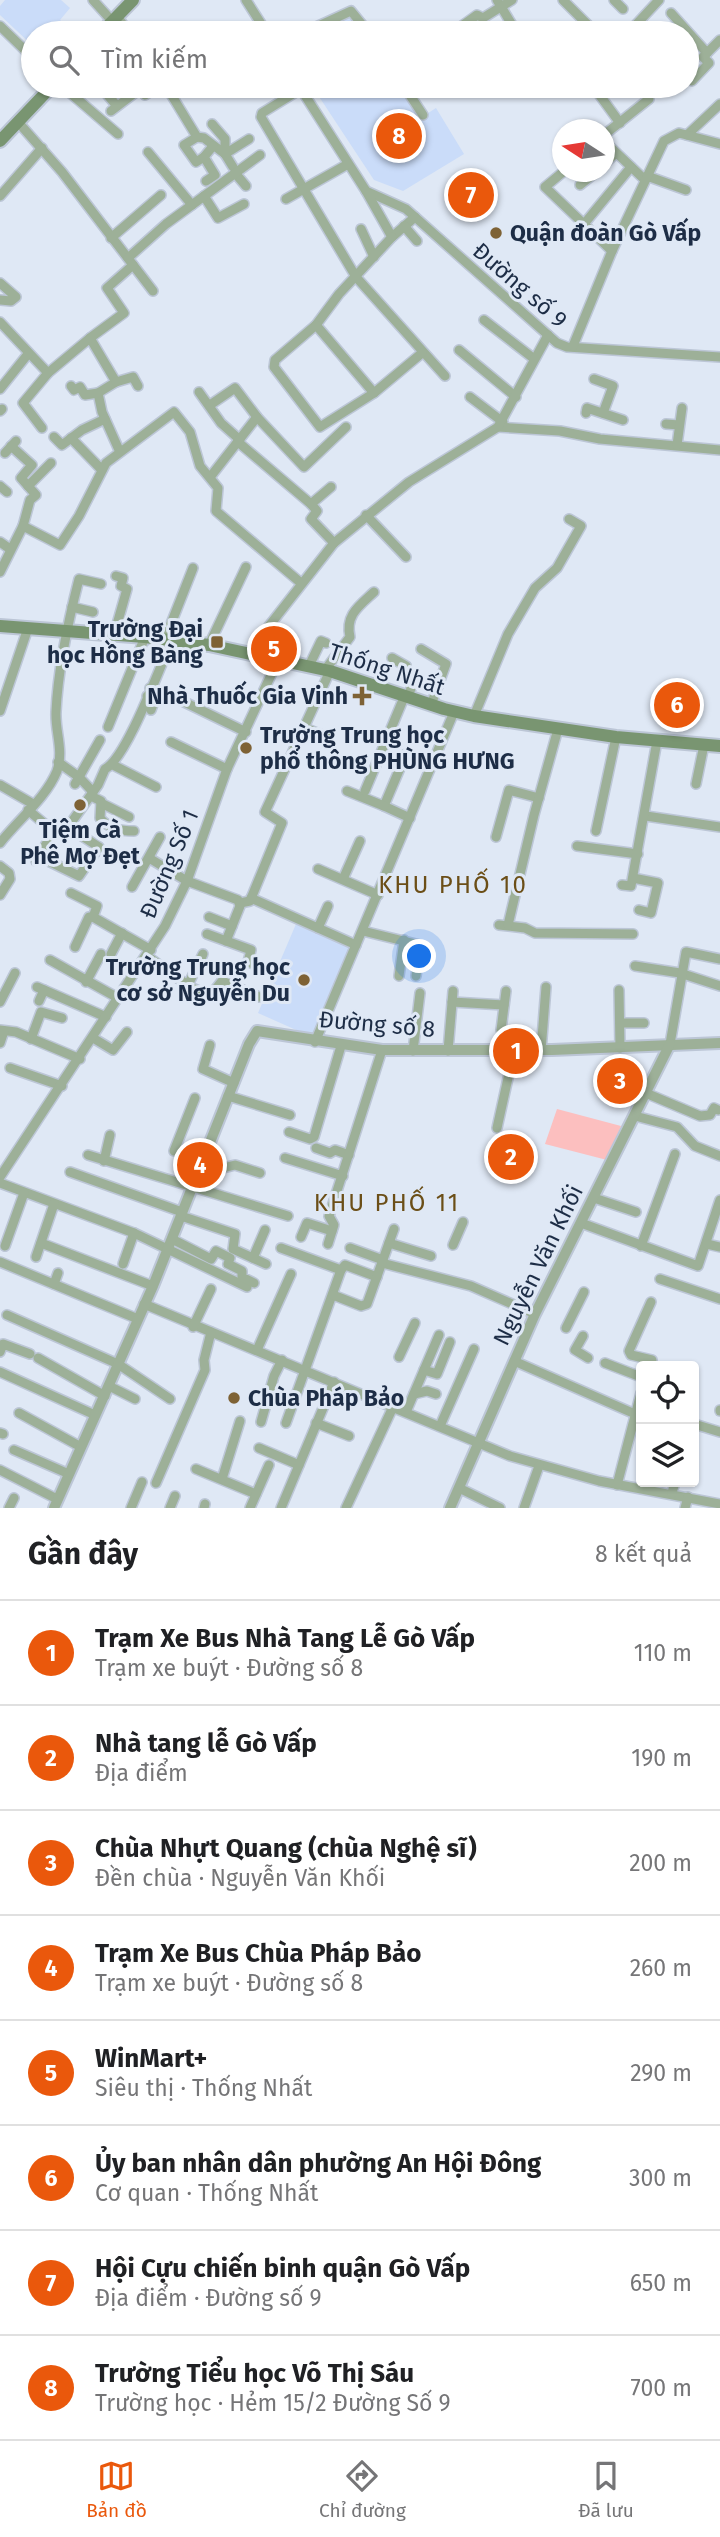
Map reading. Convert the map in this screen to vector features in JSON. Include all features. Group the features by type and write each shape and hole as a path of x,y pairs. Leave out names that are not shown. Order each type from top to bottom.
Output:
{"main road":[{"path":"112,21 133,0"},
{"path":"0,141 41,98"},
{"name":"Thống Nhất","path":"0,626 168,639 209,645 328,670 431,705 474,716 616,737 720,746"}],"street":[{"path":"93,0 118,21"},
{"path":"246,0 259,21"},
{"path":"469,21 477,15 483,18 499,4 512,0"},
{"path":"564,0 584,21"},
{"path":"614,0 623,9"},
{"path":"639,21 659,0"},
{"path":"499,4 510,21"},
{"path":"329,21 351,11 359,21"},
{"path":"671,13 678,21"},
{"path":"0,26 21,46"},
{"path":"699,73 709,63 703,57 720,40"},
{"path":"699,43 708,53"},
{"path":"76,98 118,134"},
{"path":"108,98 114,108 132,98"},
{"path":"173,98 197,137"},
{"path":"285,98 261,115 303,190 356,277 444,376"},
{"path":"307,98 392,237"},
{"path":"412,98 423,115"},
{"path":"602,98 620,122"},
{"path":"615,126 649,99"},
{"path":"687,135 720,104"},
{"path":"18,122 42,148 153,292"},
{"path":"212,124 225,139 225,154"},
{"path":"572,346 612,251 667,138 675,134 687,135 720,144"},
{"path":"206,181 215,175 184,145 197,137 204,138 225,154 246,186"},
{"path":"225,154 249,139"},
{"path":"200,159 213,146"},
{"path":"0,196 4,184 42,148"},
{"path":"148,152 192,205"},
{"path":"617,153 646,178 686,190"},
{"path":"42,428 23,403 48,373 103,326 124,313 107,288 131,261 192,205 234,170 260,155"},
{"path":"285,199 348,164"},
{"path":"584,225 631,167"},
{"path":"552,181 545,187 612,251"},
{"path":"580,185 584,182"},
{"name":"Đường số 9","path":"366,191 406,209 557,343 720,357"},
{"path":"111,238 162,195"},
{"path":"204,196 218,218 244,204"},
{"path":"415,217 392,237 316,325 274,363 316,426 374,393 422,353"},
{"path":"404,226 418,241"},
{"path":"361,229 374,257"},
{"path":"0,283 16,298 11,301 0,300"},
{"path":"484,320 533,358"},
{"path":"0,322 48,373"},
{"path":"316,325 374,393"},
{"path":"262,654 269,626 334,543 409,482 501,424 533,358 548,335"},
{"path":"90,338 116,382"},
{"path":"459,350 516,397"},
{"path":"0,389 28,354"},
{"path":"71,386 74,390 80,387 85,395 98,393 116,382 133,377 138,386"},
{"path":"594,379 613,386 603,413"},
{"path":"210,405 235,388 257,417 304,467 346,427"},
{"path":"199,392 221,423 311,504 317,511 311,519 334,543"},
{"path":"98,393 120,450"},
{"path":"470,397 501,424 549,429 600,439 720,450"},
{"path":"586,412 587,408 623,420"},
{"path":"677,445 682,408"},
{"path":"23,526 60,545 79,516 102,470 120,450 174,412 190,432 200,466 211,476 218,488 216,511 301,583"},
{"path":"211,476 257,417"},
{"path":"54,437 62,445 106,419"},
{"path":"666,424 679,425"},
{"path":"71,438 102,470"},
{"path":"0,572 23,526 30,500 36,495 21,478 32,465 11,447"},
{"path":"28,486 51,463"},
{"path":"311,504 331,487"},
{"path":"366,515 406,557"},
{"path":"474,716 508,634 535,588 557,568 581,526 569,519"},
{"path":"0,542 10,549"},
{"path":"209,645 246,567"},
{"path":"68,827 92,794 105,769 113,765 135,725 193,568"},
{"path":"114,635 127,589 121,586 123,578 116,576"},
{"path":"0,842 45,791 58,762 61,744 56,713 66,631 79,579 101,584"},
{"path":"149,858 187,881 240,903 247,903 282,823 265,812 278,778 305,728 328,670 350,637 347,623 354,611 374,592"},
{"path":"72,607 93,612"},
{"path":"0,711 28,628"},
{"path":"108,727 145,637"},
{"path":"309,666 321,641 327,643"},
{"path":"421,649 446,664 431,705"},
{"name":"Đường Số 1","path":"0,1177 149,953 187,881 227,769 279,658"},
{"path":"365,791 415,677 404,672 406,666 391,658"},
{"path":"148,692 160,693"},
{"path":"148,692 155,699 151,710"},
{"path":"176,698 246,732"},
{"path":"315,1042 454,712"},
{"path":"305,728 329,738"},
{"path":"558,729 504,925 535,933 633,934"},
{"path":"596,831 616,737"},
{"path":"77,780 100,740"},
{"path":"622,885 631,886 633,878 646,816 657,741"},
{"path":"171,742 227,769"},
{"path":"696,784 704,745"},
{"path":"384,806 407,754"},
{"path":"58,762 100,799 100,818 103,823 119,831 134,831"},
{"path":"113,765 156,788"},
{"path":"0,786 30,807 53,831"},
{"path":"496,837 509,790 539,798"},
{"path":"348,791 410,818"},
{"path":"101,803 130,817"},
{"path":"646,816 720,827"},
{"path":"58,824 68,827 99,847 79,876 37,858 58,824"},
{"path":"132,887 160,837"},
{"path":"343,879 360,841"},
{"path":"578,846 638,854"},
{"path":"0,866 9,873 10,879 0,895"},
{"path":"318,869 377,894"},
{"path":"633,878 657,883 651,913 639,910"},
{"path":"71,893 97,906 75,947"},
{"path":"251,898 356,945"},
{"path":"226,941 240,903"},
{"path":"318,928 328,906"},
{"path":"93,917 149,953 188,985 211,996 222,981 259,997"},
{"path":"209,917 232,926"},
{"path":"363,931 420,946 416,976"},
{"path":"86,982 121,933"},
{"path":"208,934 251,950 248,962 256,965"},
{"path":"399,976 404,940"},
{"path":"670,1044 680,973 687,951 720,959"},
{"path":"188,985 203,954"},
{"path":"50,960 118,998"},
{"path":"635,966 680,973 720,986"},
{"path":"0,1002 15,973"},
{"path":"38,1001 40,988 106,1017"},
{"path":"541,1051 546,988"},
{"path":"619,990 620,1048"},
{"path":"448,1051 453,991"},
{"path":"501,1030 506,991"},
{"path":"413,1051 420,993"},
{"path":"452,1002 504,1005"},
{"path":"32,1039 41,1012 62,1018"},
{"path":"620,1023 644,1023"},
{"path":"0,1043 2,1030 80,1059"},
{"name":"Đường số 8","path":"55,1504 153,1286 228,1096 257,1031 341,1046 413,1051 541,1051 720,1042"},
{"path":"93,1038 113,1050 127,1032"},
{"name":"Nguyễn Văn Khối","path":"450,1508 534,1314 648,1094 670,1044"},
{"path":"210,1045 202,1069 234,1083"},
{"path":"289,1132 314,1138 341,1046"},
{"path":"328,1244 333,1221 330,1216 382,1050"},
{"path":"497,1128 514,1051"},
{"path":"10,1068 62,1086"},
{"path":"648,1094 700,1116 710,1115 714,1108 718,1110"},
{"path":"228,1096 290,1115"},
{"path":"174,1151 195,1098"},
{"path":"635,1116 677,1127 695,1146 720,1156"},
{"path":"104,1161 110,1135"},
{"path":"316,1148 349,1155"},
{"path":"641,1246 675,1154"},
{"path":"88,1155 288,1216"},
{"path":"285,1158 343,1177"},
{"path":"200,1167 211,1171 235,1165 260,1173"},
{"path":"70,1172 235,1234 233,1249 266,1264"},
{"path":"0,1183 134,1233 170,1243 211,1259 216,1251 230,1258 228,1264 242,1271 242,1277 250,1285 170,1243"},
{"path":"5,1246 24,1193"},
{"path":"594,1198 636,1212"},
{"path":"37,1257 54,1204"},
{"path":"582,1223 698,1266 719,1204"},
{"path":"453,1245 463,1222"},
{"path":"302,1237 307,1223 332,1231"},
{"path":"333,1295 365,1306 394,1229"},
{"path":"253,1258 265,1230"},
{"path":"123,1264 134,1233"},
{"path":"389,1242 431,1256"},
{"path":"41,1243 153,1286"},
{"path":"707,1244 720,1247"},
{"path":"281,1248 341,1270"},
{"path":"350,1248 382,1261 471,1286 534,1314"},
{"path":"0,1262 138,1320"},
{"path":"286,1423 303,1369 341,1270 345,1265 377,1278"},
{"path":"54,1284 58,1273"},
{"path":"257,1350 291,1274"},
{"path":"660,1279 720,1299"},
{"path":"193,1327 211,1289"},
{"path":"566,1328 584,1293"},
{"path":"652,1301 629,1352 652,1361"},
{"path":"144,1304 193,1327 282,1360 539,1466 617,1485 672,1493 720,1504"},
{"path":"7,1315 118,1364 170,1398"},
{"path":"399,1357 415,1323"},
{"path":"156,1483 205,1370 204,1360 211,1332"},
{"path":"406,1412 439,1335"},
{"path":"583,1336 575,1350 588,1358"},
{"path":"424,1370 437,1374 450,1342"},
{"path":"0,1352 3,1344 107,1391 135,1399"},
{"path":"440,1426 474,1349"},
{"path":"261,1422 274,1376 282,1360"},
{"path":"514,1362 635,1414"},
{"path":"605,1363 636,1375"},
{"path":"0,1372 95,1415"},
{"path":"281,1508 334,1382"},
{"path":"414,1394 427,1391 436,1394"},
{"path":"346,1508 393,1407"},
{"path":"617,1485 636,1411"},
{"path":"19,1413 81,1447"},
{"path":"222,1479 240,1421"},
{"path":"316,1423 349,1436"},
{"path":"699,1426 720,1432"},
{"path":"259,1448 299,1465"},
{"path":"15,1450 69,1474"},
{"path":"250,1508 269,1465"},
{"path":"524,1508 539,1466"},
{"path":"196,1469 256,1494"},
{"path":"0,1470 55,1504"},
{"path":"131,1508 142,1482"},
{"path":"672,1493 674,1487"},
{"path":"459,1488 500,1508"},
{"path":"170,1508 175,1496"},
{"path":"685,1508 688,1497"},
{"path":"9,1508 14,1498"}],"shaded area":[{"path":"5,0 61,0 70,8 61,21 21,21 21,35 0,15 0,6"},
{"path":"349,14 355,21 338,21"},
{"path":"320,98 409,98 422,117 436,108 464,154 403,191 374,180"},
{"name":"Trường Trung học cơ sở Nguyễn Du","path":"296,924 350,947 312,1037 258,1013"},
{"path":"557,1109 621,1126 607,1160 545,1144"}],"place":[{"name":"Trường Tiểu học Võ Thị Sáu","path":"399,136"},
{"name":"Hội Cựu chiến binh quận Gò Vấp","path":"471,195"},
{"name":"Quận đoàn Gò Vấp","path":"496,233"},
{"name":"Trường Đại học Hồng Bàng","path":"217,642"},
{"name":"WinMart+","path":"274,649"},
{"name":"Nhà Thuốc Gia Vinh","path":"362,696"},
{"name":"Ủy ban nhân dân phường An Hội Đông","path":"677,705"},
{"name":"Trường Trung học phổ thông PHÙNG HƯNG","path":"246,748"},
{"name":"Tiệm Cà Phê Mợ Đẹt","path":"80,805"},
{"name":"Trường Trung học cơ sở Nguyễn Du","path":"304,980"},
{"name":"Trạm Xe Bus Nhà Tang Lễ Gò Vấp","path":"516,1051"},
{"name":"Chùa Nhựt Quang (chùa Nghệ sĩ)","path":"620,1081"},
{"name":"Nhà tang lễ Gò Vấp","path":"511,1157"},
{"name":"Trạm Xe Bus Chùa Pháp Bảo","path":"200,1165"},
{"name":"Chùa Pháp Bảo","path":"234,1398"}],"district":[{"name":"KHU PHỐ 10","path":"453,885"},
{"name":"KHU PHỐ 11","path":"387,1203"}]}
